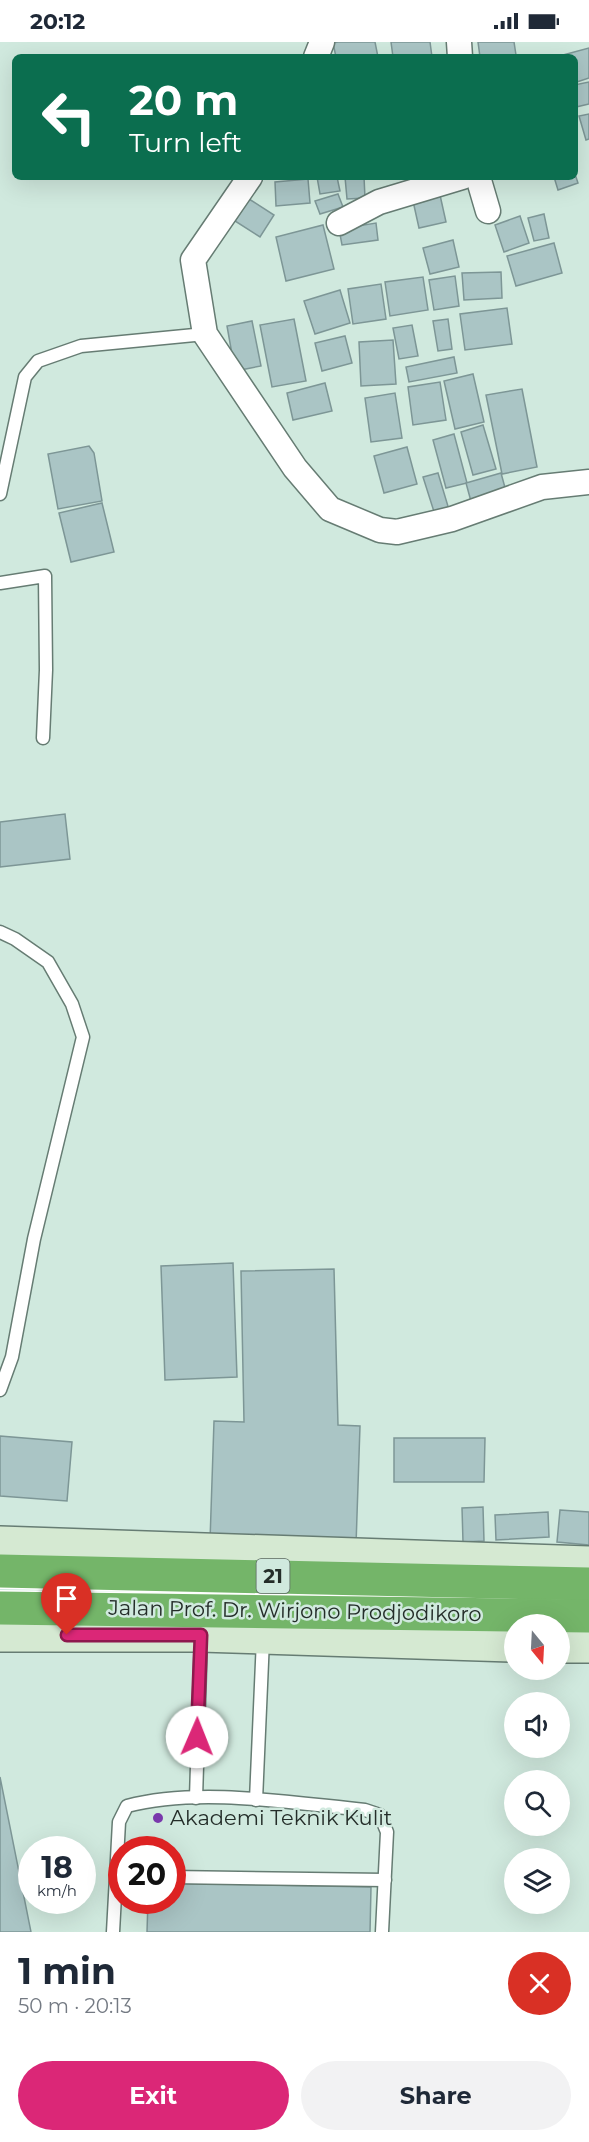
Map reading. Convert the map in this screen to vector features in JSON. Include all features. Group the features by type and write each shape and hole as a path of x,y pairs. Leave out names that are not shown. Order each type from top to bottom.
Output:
{"highway":[{"name":"21","path":"0,1571 589,1584"},
{"path":"543,1614 546,1582"},
{"name":"Jalan Prof. Dr. Wirjono Prodjodikoro","path":"0,1608 543,1614"},
{"name":"Jalan Prof. Dr. Wirjono Prodjodikoro","path":"570,1615 589,1616"}],"street":[{"path":"248,180 193,260 205,334 295,468 330,509 380,530 397,532 452,519 542,487 589,482"},
{"path":"339,223 379,202 452,180"},
{"path":"479,180 488,212"},
{"path":"0,1543 589,1563"},
{"path":"0,1635 201,1635 504,1645"},
{"path":"570,1646 589,1646"}],"lane":[{"path":"0,494 25,377 38,361 81,346 205,334"},
{"path":"0,583 45,576 46,670 43,738"},
{"path":"0,932 15,939 48,962 72,1004 82,1037 34,1239 12,1357 0,1390"},
{"path":"196,1798 201,1635"},
{"path":"256,1800 263,1638"},
{"path":"118,1836 118,1822 128,1806 145,1802 196,1798 256,1800 365,1810 380,1815 387,1832 382,1932"},
{"path":"186,1877 385,1880"},
{"path":"112,1932 114,1914"}],"building":[{"path":"375,42 377,54 335,54 333,43"},
{"path":"391,42 430,42 432,54 393,54"},
{"path":"478,42 514,42 516,54 480,54"},
{"path":"589,48 589,78 578,82 578,54 567,54"},
{"path":"589,82 589,104 578,107 578,84"},
{"path":"589,114 589,139 586,140 579,116"},
{"path":"308,180 310,203 276,206 275,182"},
{"path":"318,180 338,180 340,191 320,194"},
{"path":"345,180 364,180 365,198 347,199"},
{"path":"555,180 577,180 578,183 558,190"},
{"path":"338,194 343,207 320,214 315,201"},
{"path":"440,195 446,222 419,228 413,201"},
{"path":"249,199 274,215 260,237 235,221"},
{"path":"544,214 549,238 534,241 528,218"},
{"path":"520,216 529,243 504,252 495,225"},
{"path":"376,223 378,240 342,245 339,229"},
{"path":"323,225 334,269 286,281 276,237"},
{"path":"453,240 459,267 430,274 423,248"},
{"path":"554,243 562,273 516,286 507,256"},
{"path":"501,272 502,298 464,300 462,273"},
{"path":"455,276 459,306 434,310 429,280"},
{"path":"423,277 428,310 390,316 385,282"},
{"path":"381,284 386,319 353,324 348,289"},
{"path":"340,290 350,323 315,334 304,301"},
{"path":"507,308 512,344 465,350 460,314"},
{"path":"294,319 306,381 272,387 260,325"},
{"path":"448,319 452,349 438,351 433,321"},
{"path":"252,321 261,366 235,371 227,326"},
{"path":"412,325 418,356 399,359 393,328"},
{"path":"345,336 352,363 322,371 315,343"},
{"path":"393,340 396,384 361,386 359,342"},
{"path":"454,357 457,373 409,382 406,367"},
{"path":"473,374 484,422 455,429 444,381"},
{"path":"440,382 446,420 413,425 408,387"},
{"path":"325,383 332,411 293,420 287,393"},
{"path":"522,389 537,467 502,474 486,395"},
{"path":"395,393 402,438 371,442 365,398"},
{"path":"483,425 496,469 473,475 461,432"},
{"path":"454,434 467,483 446,488 433,440"},
{"path":"89,446 94,453 102,501 58,509 48,454"},
{"path":"407,447 417,484 384,493 374,456"},
{"path":"438,473 450,513 436,518 423,477"},
{"path":"501,473 507,495 472,505 466,483"},
{"path":"102,503 114,552 71,562 59,513"},
{"path":"65,814 70,859 0,867 0,822"},
{"path":"233,1263 237,1377 165,1380 161,1266"},
{"path":"334,1269 338,1425 360,1426 356,1545 210,1541 214,1421 244,1422 241,1271"},
{"path":"0,1436 72,1442 67,1501 0,1496"},
{"path":"394,1438 485,1438 484,1482 394,1482"},
{"path":"483,1507 484,1541 463,1542 462,1508"},
{"path":"560,1510 589,1512 589,1545 557,1542"},
{"path":"548,1512 549,1537 496,1540 495,1515"},
{"path":"0,1777 18,1867 18,1914 27,1914 31,1932 0,1932"},
{"path":"186,1883 371,1887 370,1932 147,1932 148,1914 186,1914"}],"place":[{"name":"Akademi Teknik Kulit","path":"158,1818"}],"route":[{"path":"67,1635 201,1635 197,1737"}]}
